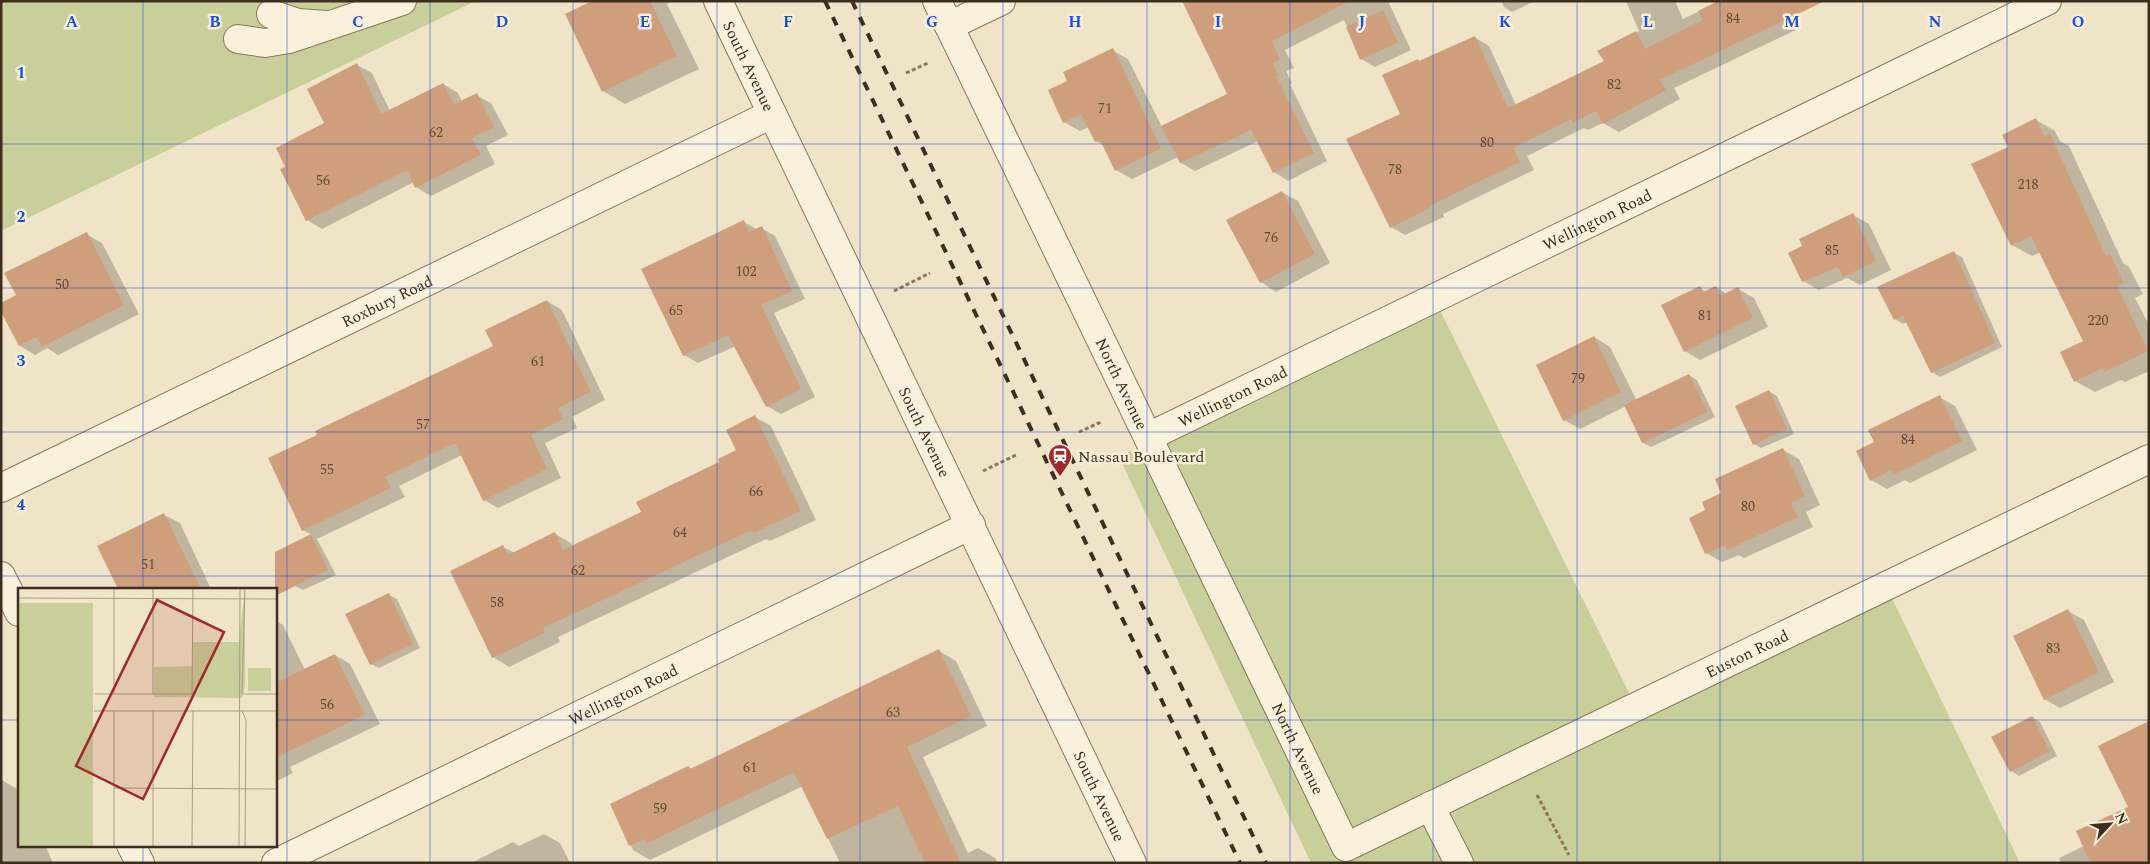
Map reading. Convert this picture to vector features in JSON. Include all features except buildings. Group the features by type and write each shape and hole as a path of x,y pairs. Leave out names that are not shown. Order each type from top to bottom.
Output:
{"street":[{"path":"238,39 265,43 289,39 402,1"},
{"name":"South Avenue","path":"718,1 1132,863"},
{"name":"North Avenue","path":"937,1 1346,847"},
{"path":"949,26 1001,1"},
{"name":"Wellington Road","path":"1148,438 2047,1"},
{"path":"271,14 298,23 330,26"},
{"name":"Roxbury Road","path":"1,488 772,114"},
{"name":"Euston Road","path":"1346,847 2149,459"},
{"name":"Wellington Road","path":"276,863 971,525"},
{"path":"1,576 18,610"},
{"path":"1430,806 1459,863"},
{"path":"132,846 140,863"}],"path":[{"path":"918,279 930,273"},
{"path":"952,486 1018,454"}],"green space":[{"path":"1,1 476,1 1,231"},
{"path":"1437,304 1639,713 1889,592 2020,863 1311,863 1119,457"}],"railway":[{"path":"825,1 1240,863"},
{"path":"852,1 1266,863"}],"place":[{"name":"Nassau Boulevard","path":"1060,477"}]}
